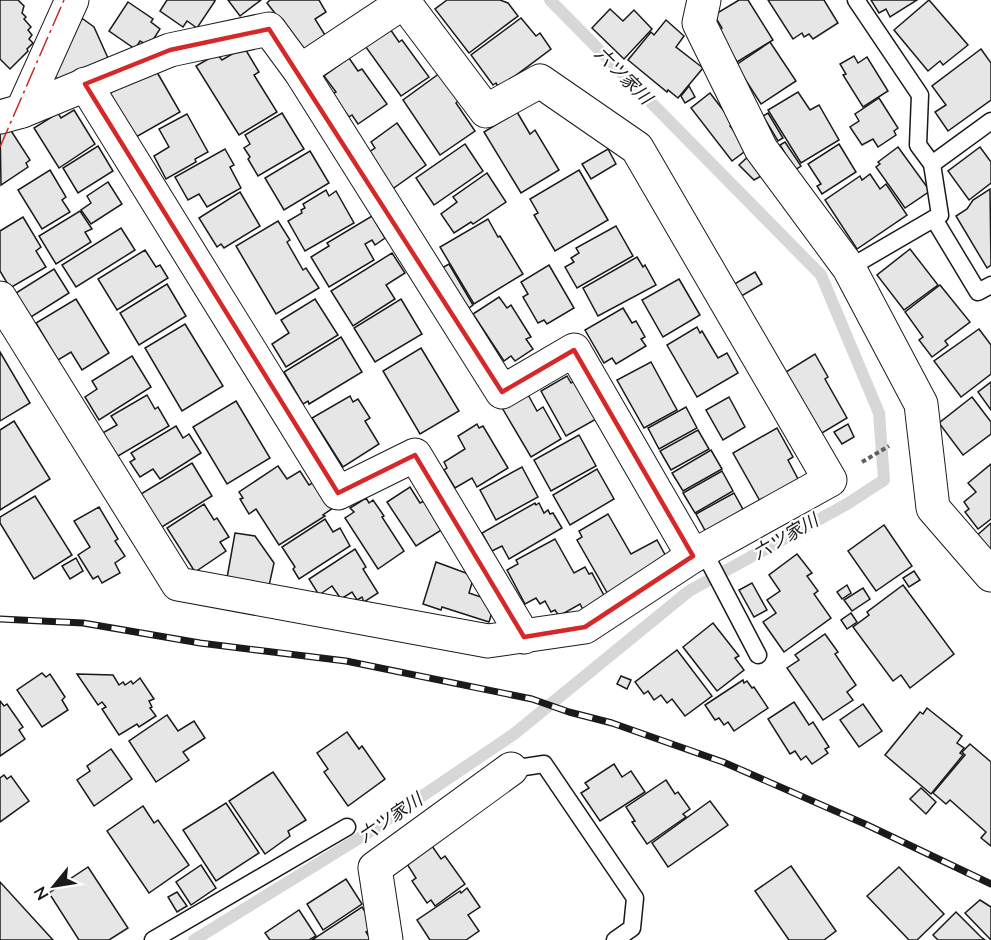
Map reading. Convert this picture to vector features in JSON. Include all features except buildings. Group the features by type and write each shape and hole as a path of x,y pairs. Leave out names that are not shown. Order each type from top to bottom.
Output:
{"street":[{"path":"11,114 72,0"},
{"path":"704,0 699,23 761,149 849,268 921,404 933,508 991,575"},
{"path":"0,298 178,584 488,641 524,637 585,627 698,553 831,480 637,148 540,81 486,111 404,2 300,71"},
{"path":"11,114 170,50 269,29 300,71 502,392 574,350 698,553"},
{"path":"86,84 338,493 415,455 524,637"},
{"path":"386,940 375,868 511,769"}],"lane":[{"path":"849,268 940,215 932,164 918,145 920,95 856,0"},
{"path":"932,164 991,121"},
{"path":"934,219 978,292 991,285"},
{"path":"698,553 758,655"},
{"path":"511,769 544,764 635,898 632,928 615,940"},
{"path":"153,940 347,827"}],"path":[{"path":"859,464 896,442"}],"highlighted area":[{"path":"269,29 502,392 574,350 693,556 585,627 524,637 415,455 338,493 85,84 170,50"}],"waterway":[{"name":"六ツ家川","path":"194,940 366,834 514,734 689,591 847,504 884,480 879,413 821,275 550,0"}],"railway":[{"path":"0,619 83,623 200,643 346,661 532,699 569,712 612,723 723,762 865,824 991,884"}],"power":[{"path":"0,147 64,0"}]}
